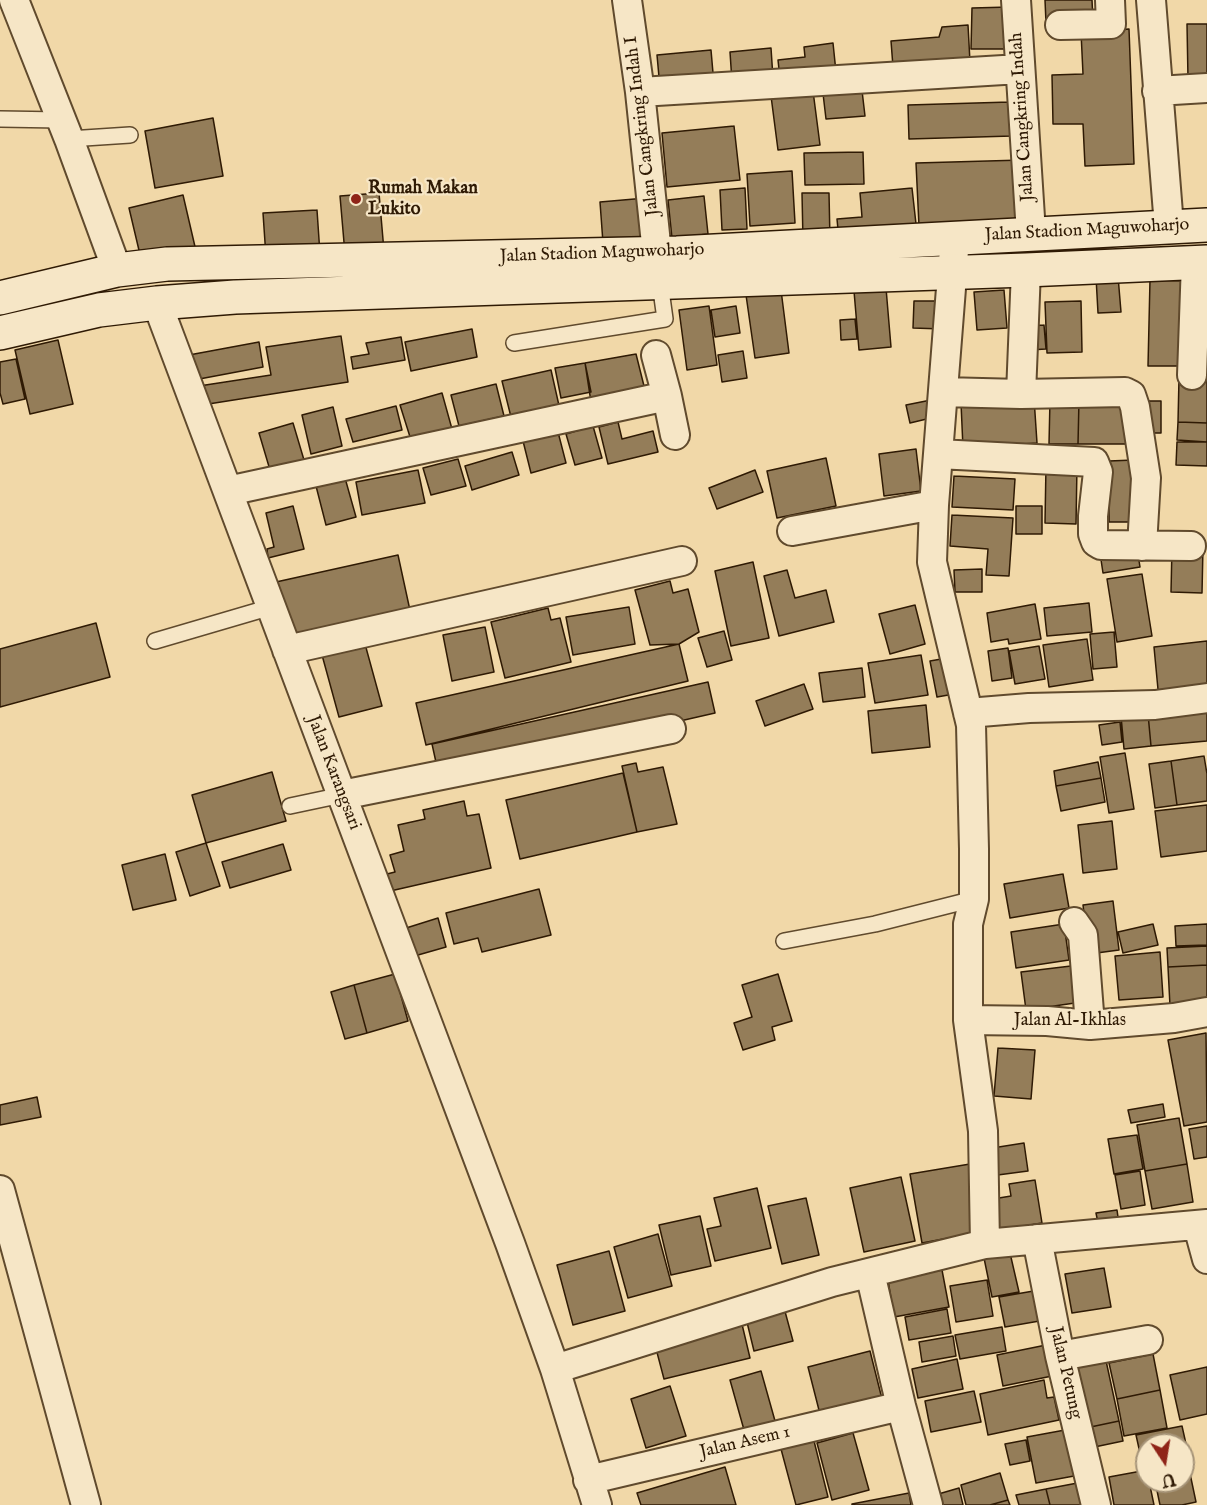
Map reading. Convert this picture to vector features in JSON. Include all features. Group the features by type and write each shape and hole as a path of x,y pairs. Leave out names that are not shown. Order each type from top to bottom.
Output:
{"main road":[{"name":"Jalan Stadion Maguwoharjo","path":"1,328 99,310 157,303 659,268 1031,233 1207,225"},
{"name":"Jalan Stadion Maguwoharjo","path":"0,298 117,270 167,264 278,261 952,272 1202,262"},
{"path":"278,261 278,296"}],"street":[{"path":"14,0 117,270"},
{"name":"Jalan Cangkring Indah I","path":"627,0 640,92 659,268"},
{"name":"Jalan Cangkring Indah","path":"1016,0 1031,233"},
{"path":"1060,25 1111,12 1151,9 1169,226"},
{"path":"640,92 1020,69"},
{"path":"1158,91 1207,88"},
{"path":"955,239 934,505 932,562 971,725 974,898 968,924 969,1020 983,1131 985,1244"},
{"path":"1192,375 1202,262"},
{"path":"1021,394 1026,270"},
{"name":"Jalan Karangsari","path":"157,303 510,1243 555,1369 593,1492"},
{"path":"656,355 668,396 675,435"},
{"path":"943,392 1021,394 1125,392 1131,395 1135,407 1146,478 1142,546"},
{"path":"228,491 668,396"},
{"path":"938,454 1094,462 1098,472 1093,516 1093,534 1096,542 1101,545 1191,546"},
{"path":"792,531 934,505"},
{"path":"287,650 682,561"},
{"path":"968,713 1029,708 1155,705 1207,698"},
{"path":"342,795 671,729"},
{"path":"1074,921 1083,935 1090,1025"},
{"name":"Jalan Al-Ikhlas","path":"969,1020 1047,1021 1090,1025 1174,1018 1207,1012"},
{"path":"0,1190 86,1505"},
{"path":"555,1369 832,1282 985,1244 1203,1225 1207,1259"},
{"name":"Jalan Petung","path":"1037,1239 1060,1356 1096,1505"},
{"path":"870,1273 901,1406 928,1505"},
{"path":"1060,1356 1148,1340"},
{"name":"Jalan Asem 1","path":"593,1492 901,1406"}],"lane":[{"path":"0,118 65,129 130,135"},
{"path":"514,343 665,319 659,268"},
{"path":"155,641 271,607"},
{"path":"290,806 342,795"},
{"path":"784,942 875,924 974,898"}],"building":[{"path":"1045,0 1092,0 1093,21 1046,23"},
{"path":"1010,7 1010,49 971,49 972,8"},
{"path":"1187,24 1207,24 1207,78 1188,79"},
{"path":"968,25 970,62 893,67 891,41 939,37 942,27"},
{"path":"1129,29 1134,164 1085,166 1083,124 1053,124 1052,75 1083,74 1081,32"},
{"path":"833,43 836,72 780,79 778,60 805,57 804,47"},
{"path":"771,48 773,78 732,82 730,52"},
{"path":"711,50 713,73 660,88 657,55"},
{"path":"861,82 865,116 826,119 822,85"},
{"path":"813,91 820,145 778,150 771,96"},
{"path":"1010,102 1012,136 909,139 908,105"},
{"path":"213,118 223,176 155,188 145,131"},
{"path":"734,126 740,180 667,187 662,133"},
{"path":"863,152 864,184 805,185 804,153"},
{"path":"1023,160 1027,221 919,226 916,163"},
{"path":"792,171 795,223 750,226 747,174"},
{"path":"745,188 747,229 722,230 720,190"},
{"path":"912,188 917,233 839,240 837,219 862,217 860,193"},
{"path":"379,193 384,251 345,254 340,196"},
{"path":"802,193 829,193 830,240 803,241"},
{"path":"183,195 196,251 142,263 129,208"},
{"path":"704,196 708,234 672,238 668,200"},
{"path":"646,198 649,239 603,243 600,202"},
{"path":"317,210 320,254 266,257 263,213"},
{"path":"1118,276 1121,312 1098,313 1096,277"},
{"path":"1150,280 1188,281 1187,366 1148,366"},
{"path":"886,288 891,347 859,350 854,291"},
{"path":"781,290 789,353 755,358 746,295"},
{"path":"1004,290 1007,328 977,330 974,292"},
{"path":"914,301 943,301 942,329 913,328"},
{"path":"1081,301 1082,352 1047,353 1045,302"},
{"path":"709,306 717,365 687,370 679,310"},
{"path":"736,306 740,333 715,337 711,310"},
{"path":"855,319 857,339 841,340 840,320"},
{"path":"1044,325 1046,349 1029,350 1028,326"},
{"path":"472,329 477,357 411,371 405,342"},
{"path":"341,336 348,382 202,405 199,386 271,375 266,347"},
{"path":"401,337 405,360 353,369 351,357 369,354 366,343"},
{"path":"58,340 73,404 30,414 15,350"},
{"path":"259,342 263,367 194,380 189,355"},
{"path":"743,351 747,378 722,382 718,355"},
{"path":"636,354 645,390 591,402 585,363"},
{"path":"16,359 25,399 3,404 0,393 0,362"},
{"path":"585,363 591,392 561,398 555,368"},
{"path":"551,370 560,410 512,421 502,381"},
{"path":"1179,378 1207,379 1207,423 1178,422"},
{"path":"496,384 504,416 459,426 451,395"},
{"path":"442,393 452,429 411,440 400,405"},
{"path":"1034,398 1037,443 963,448 961,403"},
{"path":"931,400 935,417 910,423 906,405"},
{"path":"1050,400 1079,400 1078,444 1049,444"},
{"path":"1079,400 1130,401 1129,444 1078,444"},
{"path":"1140,401 1161,401 1161,433 1140,433"},
{"path":"396,406 402,430 353,442 346,419"},
{"path":"333,407 342,446 311,454 302,415"},
{"path":"618,422 622,439 653,431 658,452 608,464 599,427"},
{"path":"1178,422 1207,423 1207,442 1177,440"},
{"path":"293,423 304,460 270,470 259,433"},
{"path":"593,426 602,458 575,465 566,434"},
{"path":"558,432 566,463 531,473 523,441"},
{"path":"1177,442 1207,442 1207,466 1176,465"},
{"path":"916,449 921,491 884,496 879,454"},
{"path":"512,452 519,475 472,490 465,466"},
{"path":"826,458 836,506 777,518 767,471"},
{"path":"458,459 466,486 431,495 423,468"},
{"path":"1134,460 1134,522 1109,522 1109,461"},
{"path":"1046,465 1077,466 1076,524 1045,523"},
{"path":"418,470 425,503 362,515 356,482"},
{"path":"755,470 763,492 717,509 709,488"},
{"path":"954,476 1015,479 1013,510 952,507"},
{"path":"345,478 356,517 326,525 316,486"},
{"path":"293,506 304,549 268,558 267,549 274,547 266,513"},
{"path":"1016,506 1042,506 1042,534 1016,534"},
{"path":"952,515 1013,518 1009,576 986,575 988,549 950,546"},
{"path":"1172,547 1203,547 1202,593 1171,592"},
{"path":"1137,548 1140,567 1103,573 1100,553"},
{"path":"398,555 411,615 290,642 276,582"},
{"path":"753,562 769,638 731,646 715,571"},
{"path":"982,569 982,592 955,592 954,570"},
{"path":"787,570 795,598 826,590 834,622 779,636 764,576"},
{"path":"1142,574 1152,636 1117,642 1107,579"},
{"path":"670,581 673,593 688,589 699,632 679,644 650,645 635,590"},
{"path":"1089,603 1092,632 1047,636 1044,608"},
{"path":"1035,604 1041,639 1009,644 1008,639 991,642 987,613"},
{"path":"915,605 925,644 890,654 879,614"},
{"path":"629,607 635,644 573,655 566,617"},
{"path":"548,608 551,620 560,618 571,662 505,678 491,622"},
{"path":"96,623 110,677 0,707 0,649"},
{"path":"485,627 494,672 452,681 443,635"},
{"path":"724,631 732,660 707,667 698,638"},
{"path":"1114,632 1117,667 1093,669 1090,634"},
{"path":"1087,639 1093,680 1049,687 1043,645"},
{"path":"1207,641 1207,695 1159,700 1154,647"},
{"path":"365,644 382,706 339,717 322,655"},
{"path":"679,644 688,681 426,745 416,703"},
{"path":"1039,646 1045,679 1015,684 1009,651"},
{"path":"1008,648 1012,678 992,681 988,651"},
{"path":"921,655 928,695 875,703 868,663"},
{"path":"947,658 954,694 937,697 930,661"},
{"path":"862,668 865,697 823,702 819,673"},
{"path":"708,682 715,713 439,776 432,744"},
{"path":"804,684 813,709 765,726 756,701"},
{"path":"926,705 930,747 872,753 868,711"},
{"path":"1207,708 1207,741 1151,746 1148,714"},
{"path":"1148,714 1151,746 1124,749 1121,716"},
{"path":"1120,722 1122,742 1102,745 1099,725"},
{"path":"1125,753 1134,809 1109,813 1100,757"},
{"path":"1204,756 1207,801 1177,805 1171,761"},
{"path":"1171,761 1177,805 1155,808 1149,764"},
{"path":"1098,762 1101,778 1056,786 1054,771"},
{"path":"636,763 638,772 663,767 677,824 637,832 622,766"},
{"path":"272,772 286,821 206,843 192,795"},
{"path":"623,773 637,832 520,859 506,800"},
{"path":"1101,778 1105,802 1061,811 1056,786"},
{"path":"464,801 467,816 479,814 491,868 386,892 383,875 395,872 390,855 404,851 398,825 425,819 423,810"},
{"path":"1207,805 1207,851 1161,857 1155,811"},
{"path":"1112,821 1117,869 1083,873 1078,825"},
{"path":"206,843 220,886 190,896 176,852"},
{"path":"283,844 291,870 230,888 222,862"},
{"path":"165,854 176,900 133,910 122,865"},
{"path":"1063,874 1069,908 1010,918 1004,884"},
{"path":"539,889 551,935 482,952 478,938 454,944 446,913"},
{"path":"1113,901 1119,950 1089,954 1083,905"},
{"path":"438,918 446,947 411,957 403,929"},
{"path":"1064,924 1069,960 1016,968 1011,932"},
{"path":"1153,924 1158,945 1123,953 1118,932"},
{"path":"1207,924 1207,945 1176,946 1175,926"},
{"path":"1207,946 1207,965 1168,967 1167,948"},
{"path":"1160,952 1163,997 1119,1000 1115,956"},
{"path":"1207,965 1207,1004 1170,1006 1168,967"},
{"path":"1071,966 1075,1003 1026,1010 1021,972"},
{"path":"395,974 408,1021 367,1033 354,985"},
{"path":"778,974 792,1021 772,1027 775,1040 743,1050 734,1023 752,1017 742,985"},
{"path":"354,985 367,1033 345,1039 331,992"},
{"path":"1206,1033 1207,1122 1184,1126 1168,1040"},
{"path":"998,1048 1035,1050 1031,1099 994,1096"},
{"path":"37,1097 41,1117 0,1125 0,1105"},
{"path":"1163,1104 1165,1117 1131,1123 1128,1110"},
{"path":"1179,1118 1187,1164 1145,1171 1137,1125"},
{"path":"1207,1126 1207,1157 1194,1159 1189,1129"},
{"path":"1137,1135 1143,1169 1114,1174 1108,1139"},
{"path":"1024,1143 1028,1171 990,1176 986,1149"},
{"path":"970,1164 981,1232 922,1243 910,1174"},
{"path":"1187,1164 1193,1202 1152,1209 1145,1171"},
{"path":"1140,1171 1145,1205 1121,1209 1115,1175"},
{"path":"901,1177 915,1241 864,1252 850,1188"},
{"path":"1035,1180 1042,1223 998,1230 993,1199 1011,1196 1009,1184"},
{"path":"757,1188 771,1248 715,1261 707,1229 721,1226 714,1198"},
{"path":"806,1198 819,1255 782,1264 768,1206"},
{"path":"1117,1210 1119,1224 1099,1228 1096,1213"},
{"path":"700,1216 711,1266 671,1275 659,1225"},
{"path":"658,1234 672,1286 628,1298 614,1247"},
{"path":"609,1251 625,1311 573,1325 557,1265"},
{"path":"1010,1253 1019,1292 992,1297 984,1258"},
{"path":"1104,1268 1111,1307 1072,1313 1065,1274"},
{"path":"942,1270 949,1307 894,1317 888,1280"},
{"path":"987,1280 993,1316 956,1322 950,1286"},
{"path":"1045,1289 1051,1319 1005,1327 999,1297"},
{"path":"783,1304 793,1341 754,1351 745,1314"},
{"path":"947,1309 951,1333 909,1340 905,1317"},
{"path":"741,1320 750,1358 664,1379 654,1341"},
{"path":"1002,1327 1006,1351 960,1359 955,1335"},
{"path":"953,1336 956,1356 922,1362 919,1342"},
{"path":"1051,1344 1057,1375 1003,1386 997,1355"},
{"path":"870,1351 883,1403 821,1418 808,1367"},
{"path":"1153,1354 1160,1390 1117,1399 1109,1363"},
{"path":"1105,1356 1119,1421 1081,1429 1067,1364"},
{"path":"957,1359 963,1389 918,1398 912,1369"},
{"path":"1207,1367 1207,1414 1180,1420 1170,1375"},
{"path":"761,1371 777,1428 746,1437 730,1380"},
{"path":"1044,1380 1047,1398 1054,1397 1059,1420 988,1435 980,1394"},
{"path":"670,1386 686,1436 646,1448 631,1399"},
{"path":"1160,1390 1167,1428 1124,1436 1117,1399"},
{"path":"974,1391 981,1422 931,1432 925,1401"},
{"path":"1119,1421 1123,1441 1085,1449 1081,1429"},
{"path":"1182,1426 1184,1433 1146,1433"},
{"path":"1065,1430 1074,1476 1036,1483 1027,1437"},
{"path":"853,1433 869,1490 832,1500 817,1443"},
{"path":"1026,1440 1030,1461 1010,1465 1005,1444"},
{"path":"814,1441 828,1497 796,1505 781,1449"},
{"path":"725,1467 736,1505 641,1505 637,1493"},
{"path":"1135,1472 1135,1493 1152,1493 1154,1505 1114,1505 1109,1477"},
{"path":"1000,1473 1008,1500 990,1505 966,1505 961,1485"},
{"path":"1088,1481 1093,1505 1050,1505 1046,1489"},
{"path":"959,1488 963,1505 938,1505 935,1495"},
{"path":"1046,1489 1050,1505 1019,1505 1016,1495"},
{"path":"909,1493 911,1505 852,1505 852,1504"},
{"path":"1158,1493 1194,1493 1196,1502 1182,1505 1160,1505"},
{"path":"1008,1500 1010,1505 990,1505"}],"place":[{"name":"Rumah Makan Lukito","path":"356,199"}]}
